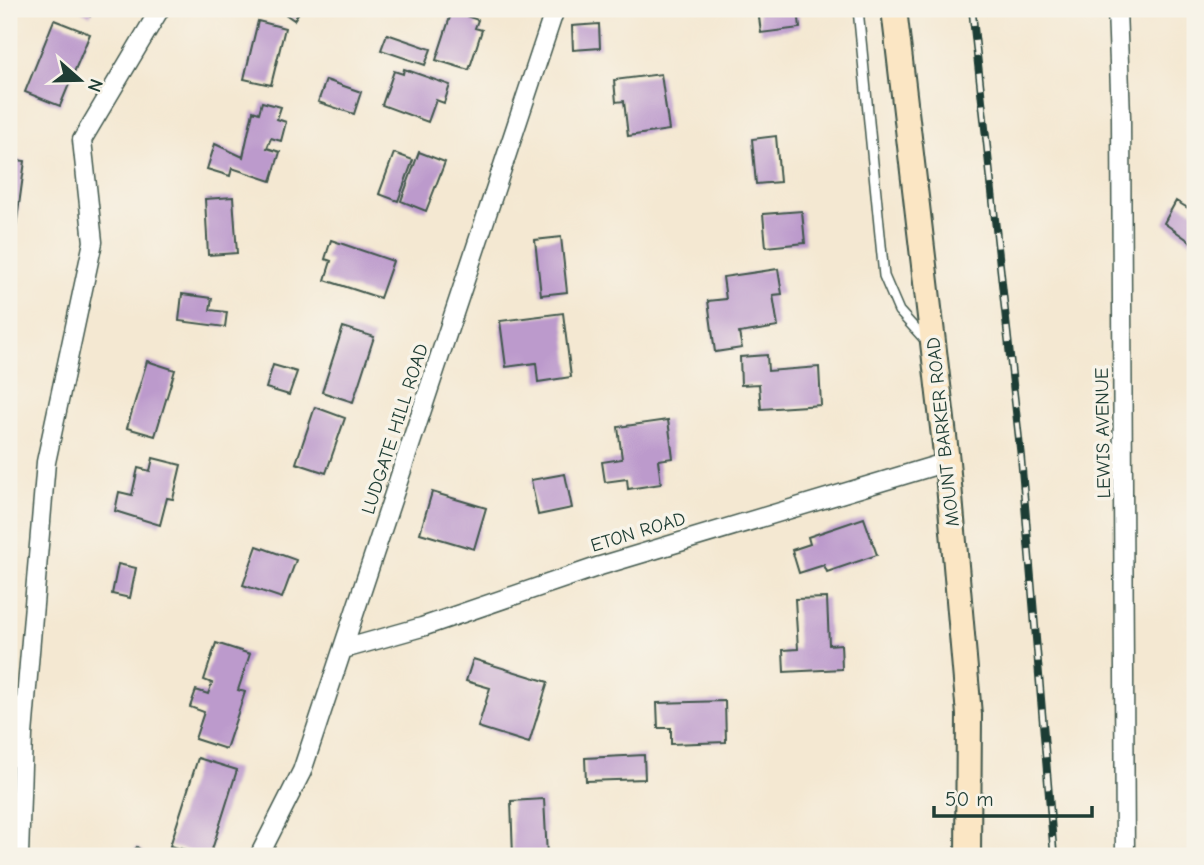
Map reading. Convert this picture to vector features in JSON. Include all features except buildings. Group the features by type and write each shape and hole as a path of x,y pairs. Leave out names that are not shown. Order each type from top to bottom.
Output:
{"main road":[{"name":"MOUNT BARKER ROAD","path":"894,9 947,461 969,715 968,856"}],"street":[{"path":"19,856 23,735 46,462 93,242 82,140 160,9"},
{"name":"LUDGATE HILL ROAD","path":"259,856 302,771 555,9"},
{"name":"LEWIS AVENUE","path":"1117,9 1121,131 1125,856"},
{"name":"ETON ROAD","path":"344,649 422,627 600,566 947,461"}],"lane":[{"path":"858,9 884,276 899,311 934,351"}],"railway":[{"path":"972,9 1021,457 1054,856"}]}
